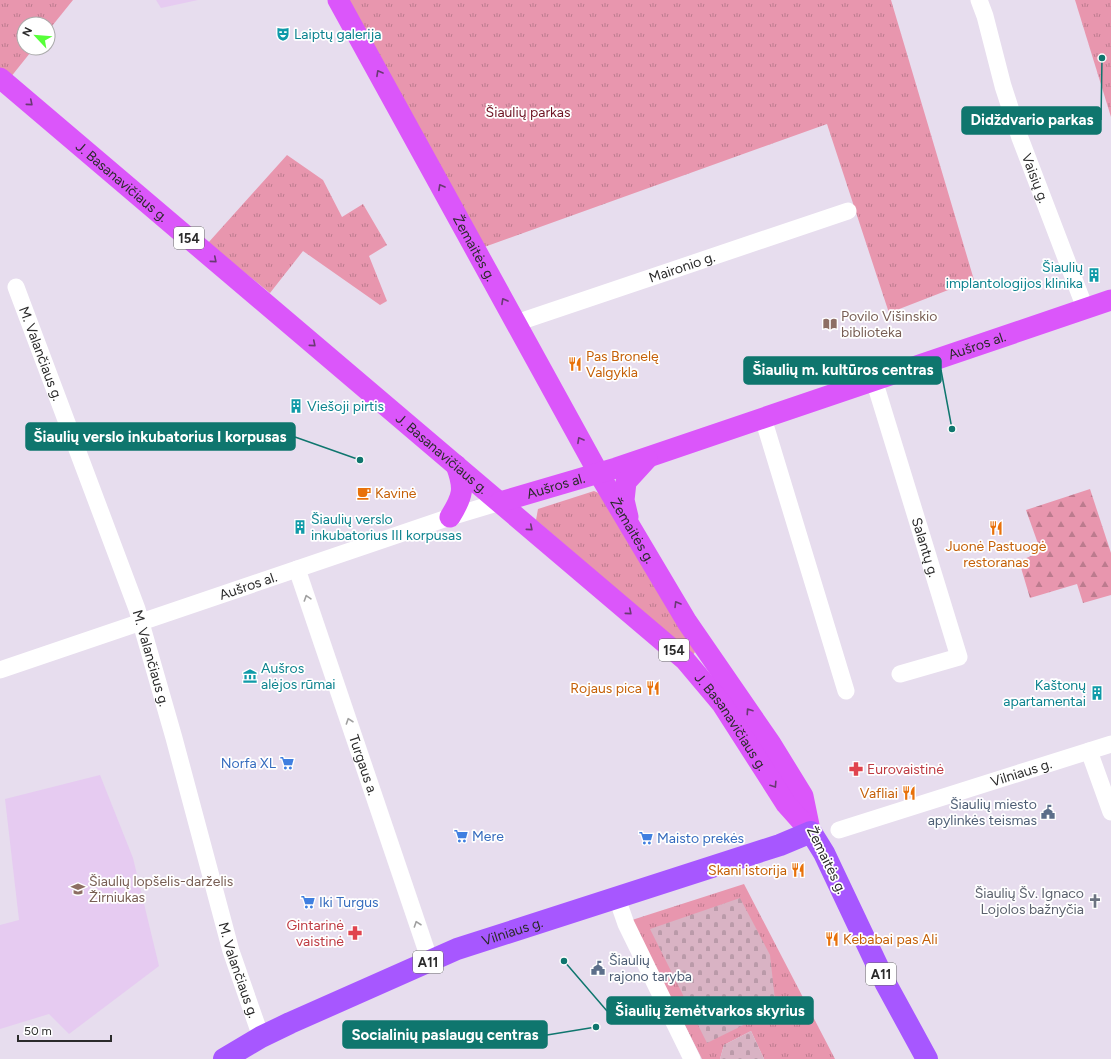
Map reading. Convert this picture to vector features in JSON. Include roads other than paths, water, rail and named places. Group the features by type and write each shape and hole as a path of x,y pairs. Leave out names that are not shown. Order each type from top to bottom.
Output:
{"highway":[{"name":"Vilniaus g.","path":"224,1059 261,1037 457,949 780,845 811,832"},
{"name":"Žemaitės g.","path":"811,832 824,852 886,984 927,1059"}],"main road":[{"name":"Žemaitės g.","path":"338,0 599,474 687,622 771,744 803,796 811,832"},
{"name":"J. Basanavičiaus g.","path":"0,78 685,660 722,704 786,804 811,832"},
{"name":"Aušros al.","path":"500,502 599,474 1111,300"},
{"path":"630,526 624,500 626,482 648,457"},
{"path":"450,517 461,496 462,480 456,465"}],"street":[{"name":"Vaisių g.","path":"979,0 985,16 1003,86 1020,138 1085,308"},
{"name":"Maironio g.","path":"516,323 848,211"},
{"name":"M. Valančiaus g.","path":"16,287 141,621 231,951 261,1037"},
{"name":"Salantų g.","path":"874,380 959,657 900,674"},
{"path":"763,418 846,691"},
{"name":"Aušros al.","path":"0,670 450,517 500,502"},
{"name":"Turgaus a.","path":"297,569 430,961"},
{"name":"Vilniaus g.","path":"839,830 1111,744"},
{"path":"1089,751 1111,812"},
{"path":"617,898 626,924 692,1059"}],"place":[{"name":"Laiptų galerija","path":"283,34"},
{"name":"Didždvario parkas","path":"1102,58"},
{"name":"Šiaulių implantologijos klinika","path":"1094,275"},
{"name":"Povilo Višinskio biblioteka","path":"830,324"},
{"name":"Pas Bronelę Valgykla","path":"575,364"},
{"name":"Viešoji pirtis","path":"296,406"},
{"name":"Šiaulių m. kultūros centras","path":"952,429"},
{"name":"Šiaulių verslo inkubatorius I korpusas","path":"360,460"},
{"name":"Kavinė","path":"364,493"},
{"name":"Šiaulių verslo inkubatorius III korpusas","path":"300,527"},
{"name":"Juonė Pastuogė restoranas","path":"996,528"},
{"name":"Aušros alėjos rūmai","path":"250,676"},
{"name":"Rojaus pica","path":"653,688"},
{"name":"Kaštonų apartamentai","path":"1097,693"},
{"name":"Norfa XL","path":"287,763"},
{"name":"Eurovaistinė","path":"856,769"},
{"name":"Vafliai","path":"909,793"},
{"name":"Šiaulių miesto apylinkės teismas","path":"1048,812"},
{"name":"Mere","path":"461,836"},
{"name":"Maisto prekės","path":"646,838"},
{"name":"Skani istorija","path":"798,870"},
{"name":"Šiaulių lopšelis-darželis Žirniukas","path":"78,889"},
{"name":"Šiaulių Šv. Ignaco Lojolos bažnyčia","path":"1095,901"},
{"name":"Iki Turgus","path":"308,902"},
{"name":"Gintarinė vaistinė","path":"355,933"},
{"name":"Kebabai pas Ali","path":"832,939"},
{"name":"Šiaulių žemėtvarkos skyrius","path":"564,961"},
{"name":"Šiaulių rajono taryba","path":"598,968"},
{"name":"Socialinių paslaugų centras","path":"596,1027"}],"park label":[{"name":"Šiaulių parkas","path":"528,112"}]}
